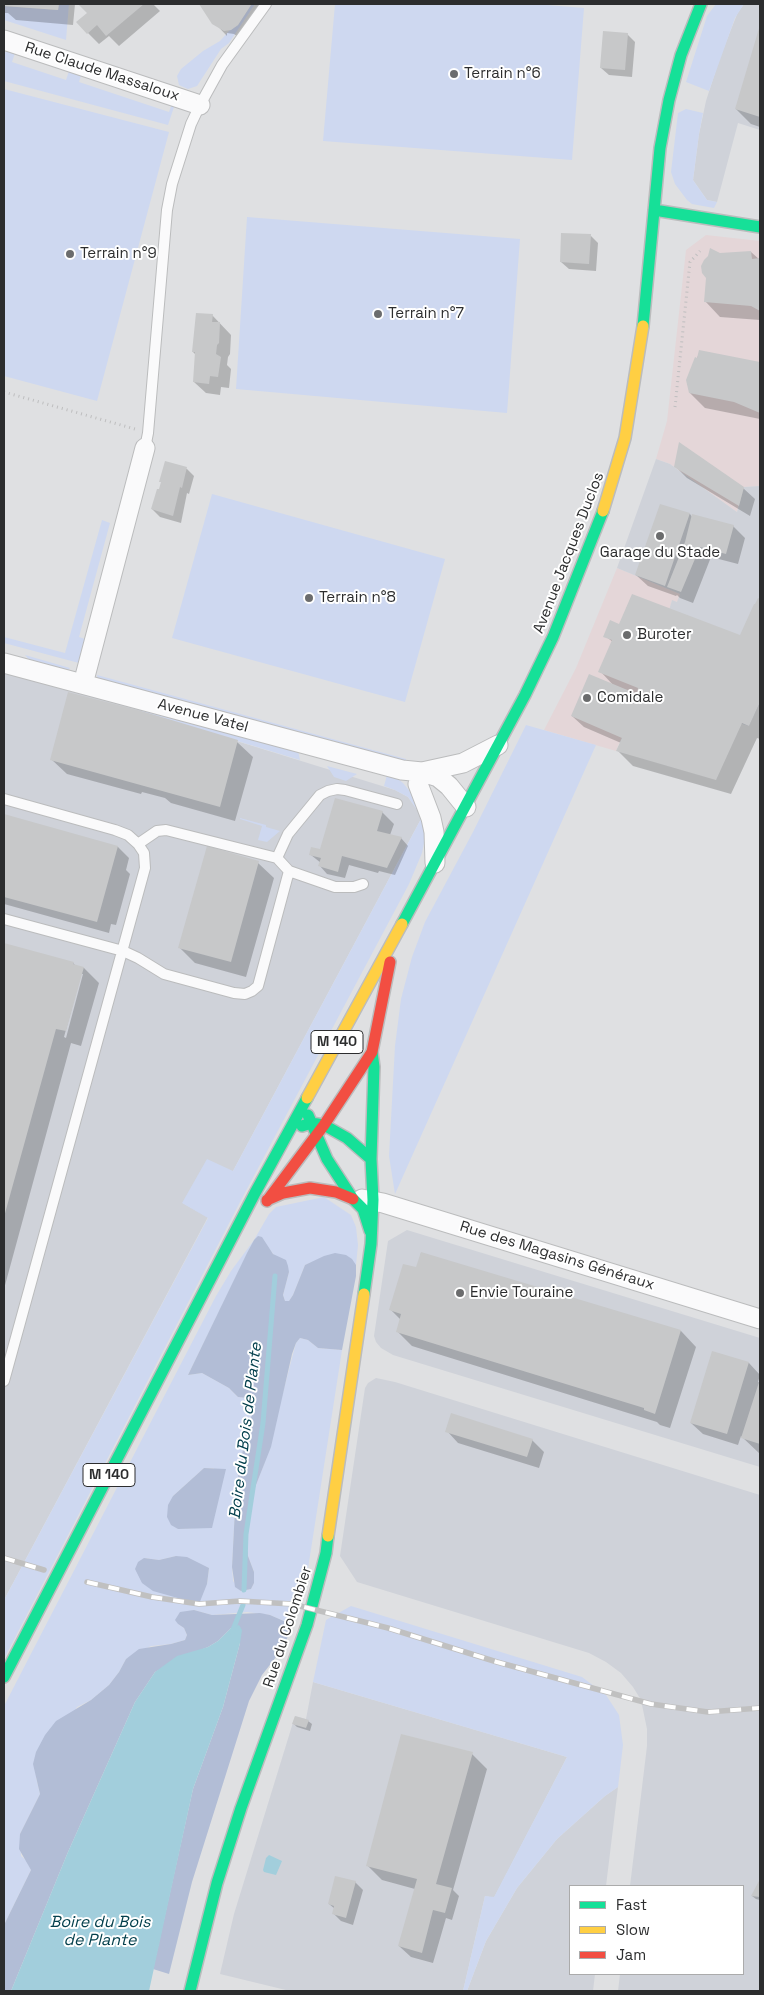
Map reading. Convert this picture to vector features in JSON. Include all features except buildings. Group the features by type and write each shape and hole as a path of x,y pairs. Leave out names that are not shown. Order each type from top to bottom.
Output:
{"main road":[{"name":"Avenue Jacques Duclos","path":"397,934 466,806 553,637 614,481 625,438 642,339 660,148 669,100 681,55 701,4"},
{"path":"654,210 760,227"},
{"name":"M 140","path":"215,1272 324,1125 372,1052 397,934"},
{"name":"M 140","path":"4,1677 289,1131 367,985 397,934"},
{"name":"Rue du Colombier","path":"190,1991 217,1883 307,1624 319,1584 333,1511 371,1244 374,1067 372,1052"},
{"name":"Rue du Colombier","path":"307,1099 310,1123 315,1136 327,1159 353,1199 363,1209 370,1231"},
{"path":"289,1131 310,1123 324,1125 347,1138 371,1159"},
{"path":"267,1200 283,1193 310,1188 336,1192 353,1199"}],"street":[{"name":"Rue Claude Massaloux","path":"4,40 200,105"},
{"path":"83,684 146,441"},
{"name":"Avenue Vatel","path":"4,663 402,770 420,778 433,795 466,806"},
{"path":"435,864 434,832 420,778 463,763 498,745"},
{"name":"Rue des Magasins Généraux","path":"353,1199 373,1200 760,1319"}],"lane":[{"path":"146,441 167,210 172,184 180,156 200,105 222,65 266,4"},
{"path":"277,858 288,834 320,795 328,791 345,790 397,804"},
{"path":"4,798 115,830 128,836 138,844 144,853 145,868 4,1381"},
{"path":"138,844 157,831 166,830 277,858 290,872 335,887 354,887 363,884"},
{"path":"4,919 123,951 164,974 245,994 252,992 258,986 290,872"}],"path":[{"path":"675,407 690,262 700,251"},
{"path":"4,392 146,441"}],"shaded area":[{"path":"59,4 69,4 66,40 4,20 4,6 58,10"},
{"path":"255,4 229,43 221,49 197,86 188,89 179,85 177,76 181,69 203,51 220,41 238,25 251,5"},
{"name":"Terrain n°6","path":"335,4 534,4 584,8 572,160 323,141"},
{"path":"716,4 744,4 735,18 709,91 686,82 707,16"},
{"path":"744,4 760,4 760,130 738,123 717,202 707,200 693,180 699,134 706,101 720,57 738,12"},
{"path":"16,50 12,62 66,80 70,68 82,72 79,82 169,112 173,101 176,101 168,125 4,81 4,53"},
{"name":"Terrain n°9","path":"4,89 169,132 97,401 4,376"},
{"path":"686,109 703,113 693,180 707,200 717,202 714,208 692,204 687,200 675,184 671,172 678,113"},
{"name":"Terrain n°7","path":"247,217 520,239 507,413 236,389"},
{"path":"706,235 760,241 760,486 744,487 737,512 670,464 656,459 667,421 686,250"},
{"path":"656,459 670,464 737,512 744,487 760,486 760,702 749,726 742,724 654,662 672,600 677,602 680,594 617,568"},
{"name":"Terrain n°8","path":"212,494 445,559 405,702 172,638"},
{"path":"102,520 110,523 79,637 85,639 79,663 4,643 4,637 65,653"},
{"path":"617,568 681,594 677,602 672,601 654,662 616,751 544,730 576,668"},
{"path":"25,655 70,668 66,672 32,663"},
{"path":"4,672 136,708 146,713 395,790 408,797 422,817 233,1171 183,1203 208,1217 4,1600"},
{"path":"97,675 406,759 406,763 98,680"},
{"path":"136,708 298,751 300,760 145,713"},
{"path":"526,725 596,745 395,1194 389,1156 395,1046 401,999 412,957 425,922 473,832"},
{"path":"327,766 357,774 346,781 334,777"},
{"path":"387,775 403,783 416,799 422,813 425,838 422,853 409,884 239,1204 4,1659 4,1600 208,1218 182,1203 207,1159 233,1171 422,817 408,797 384,786"},
{"path":"240,818 280,831 267,842 258,840 262,826"},
{"path":"324,1197 351,1215 356,1227 358,1245 356,1265 312,1262 305,1265 289,1301 285,1301 283,1295 289,1272 269,1249 254,1240 269,1214 276,1207"},
{"path":"407,1230 760,1338 760,1467 393,1355 381,1348 374,1336 388,1241"},
{"path":"258,1236 262,1237 273,1254 286,1260 289,1272 283,1295 285,1301 289,1301 293,1295 305,1265 324,1256 335,1253 346,1255 356,1265 356,1276 342,1350 318,1348 308,1340 300,1338 296,1343 271,1447 250,1500 246,1534 248,1556 254,1572 254,1583 251,1589 241,1591 235,1587 232,1567 236,1489 252,1414 252,1403 248,1398 238,1397 229,1388 202,1373 188,1375 247,1253"},
{"path":"254,1240 188,1375 202,1373 229,1388 238,1397 248,1398 252,1403 252,1414 236,1489 232,1567 233,1581 241,1591 251,1589 254,1583 254,1572 248,1556 246,1534 250,1500 264,1464 296,1343 300,1338 308,1340 318,1348 342,1350 307,1575 293,1625 270,1615 247,1612 212,1615 194,1610 178,1624 184,1628 187,1635 185,1640 171,1644 151,1646 126,1659 109,1685 91,1700 77,1707 36,1777 40,1794 20,1834 21,1856 27,1861 31,1870 4,1925 4,1706 216,1296 231,1271","holes":["204,1468 214,1468 212,1527 178,1529 173,1496","176,1556 209,1568 207,1584 144,1558 159,1560"]},
{"path":"376,1378 395,1382 760,1495 760,1991 618,1991 620,1975 744,1975 744,1885 630,1885 647,1746 647,1729 641,1700 621,1673 589,1653 357,1582 340,1556 365,1388 368,1383"},
{"path":"204,1468 226,1469 212,1528 178,1529 171,1525 167,1517 168,1505 173,1496"},
{"path":"176,1556 187,1557 209,1568 207,1584 199,1604 153,1591 142,1583 135,1569 138,1562 144,1558 159,1560"},
{"path":"351,1606 582,1677 606,1695 619,1715 623,1745 618,1787 605,1796 557,1839 517,1888 486,1941 467,1991 463,1991 485,1896 494,1897 567,1757 313,1682 326,1620"},
{"path":"194,1610 212,1615 260,1613 270,1615 293,1625 283,1648 262,1675 249,1701 192,1882 169,1974 153,1969 193,1789 223,1707 240,1643 231,1628 218,1641 208,1647 155,1672 135,1702 68,1852 11,1991 4,1991 4,1925 31,1870 19,1849 20,1834 40,1794 33,1764 36,1752 45,1735 56,1721 91,1700 109,1685 126,1659 139,1649 185,1640 187,1635 184,1628 175,1620 180,1612"},
{"path":"313,1682 567,1757 494,1898 485,1896 463,1991 290,1991 220,1974 234,1914 295,1716 306,1719"},
{"path":"618,1787 606,1885 569,1885 569,1975 595,1975 593,1991 467,1991 486,1941 517,1888 557,1839 605,1796"}],"water":[{"name":"Boire du Bois de Plante","path":"239,1625 242,1630 240,1643 223,1707 193,1789 149,1991 11,1991 68,1852 135,1702 155,1672 177,1656 208,1647 218,1641 231,1628"},
{"path":"269,1855 282,1861 276,1875 264,1872 263,1870 266,1858"}],"waterway":[{"name":"Boire du Bois de Plante","path":"244,1590 246,1534 263,1423 275,1276"},
{"name":"Boire du Bois de Plante","path":"232,1632 243,1605"}],"railway":[{"path":"4,1558 44,1570"},
{"path":"87,1582 152,1597 199,1604 240,1601 292,1604 388,1628 497,1662 651,1704 708,1712 760,1708"}],"traffic: fast":[{"path":"643,326 660,148 669,100 681,55 701,4"},
{"path":"654,210 760,227"},
{"path":"402,924 525,695 553,637 603,511"},
{"path":"364,1294 371,1244 373,1200 371,1159 374,1067 372,1052"},
{"path":"4,1677 255,1193 307,1098"},
{"path":"308,1115 327,1159 353,1199 363,1209 370,1231"},
{"path":"302,1126 311,1123 324,1125 347,1138 371,1159"},
{"path":"190,1991 217,1883 241,1808 307,1625 326,1553 328,1536"}],"traffic: slow":[{"path":"603,511 625,438 643,326"},
{"path":"307,1098 402,924"},
{"path":"328,1536 364,1294"}],"traffic: jam":[{"path":"267,1201 324,1125 372,1052 390,962"},
{"path":"267,1200 283,1193 310,1188 336,1192 353,1199"}],"place":[{"name":"Terrain n°6","path":"454,74"},
{"name":"Terrain n°9","path":"70,254"},
{"name":"Terrain n°7","path":"378,314"},
{"name":"Garage du Stade","path":"660,536"},
{"name":"Terrain n°8","path":"309,598"},
{"name":"Buroter","path":"627,635"},
{"name":"Comidale","path":"587,698"},
{"name":"Envie Touraine","path":"460,1293"}]}
